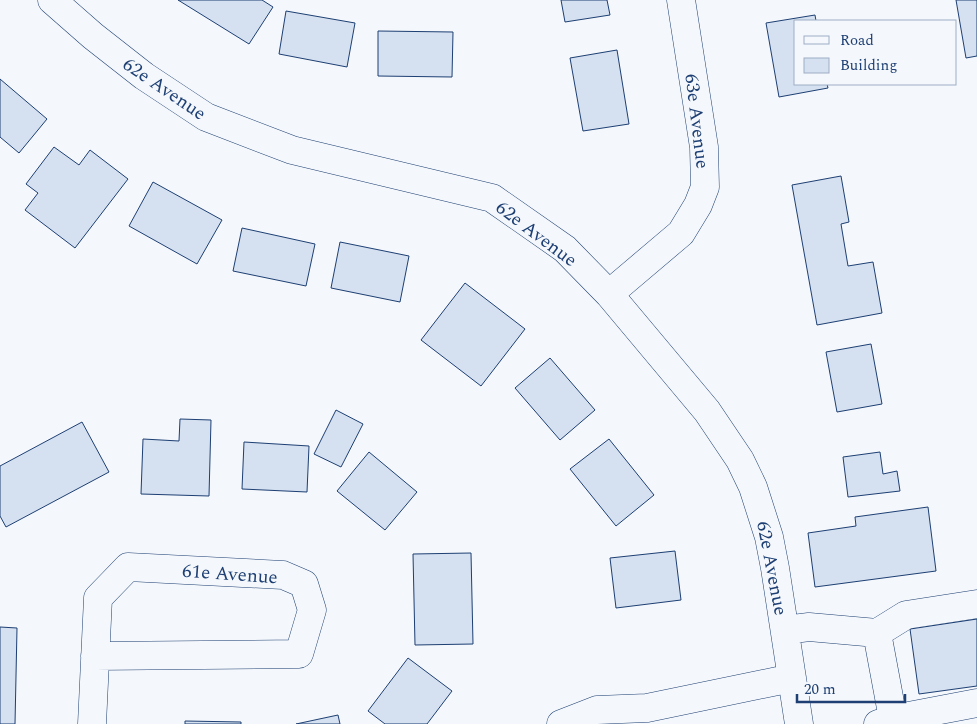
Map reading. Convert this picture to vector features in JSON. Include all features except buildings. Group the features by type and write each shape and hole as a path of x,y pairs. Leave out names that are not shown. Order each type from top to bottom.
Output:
{"street":[{"name":"62e Avenue","path":"52,0 93,36 144,76 206,117 292,150 492,198 565,249 609,294 707,411 740,460 753,487 769,537 799,724"},
{"name":"63e Avenue","path":"609,294 681,233 698,205 705,187 704,146 681,0"},
{"name":"61e Avenue","path":"92,724 95,656 98,598 128,567 284,575 304,584 312,610 299,654 95,656"},
{"path":"785,630 809,627 877,633 906,614 977,604"},
{"path":"877,633 888,722 971,710"},
{"path":"561,724 597,710 646,708 682,713 792,678"}]}
